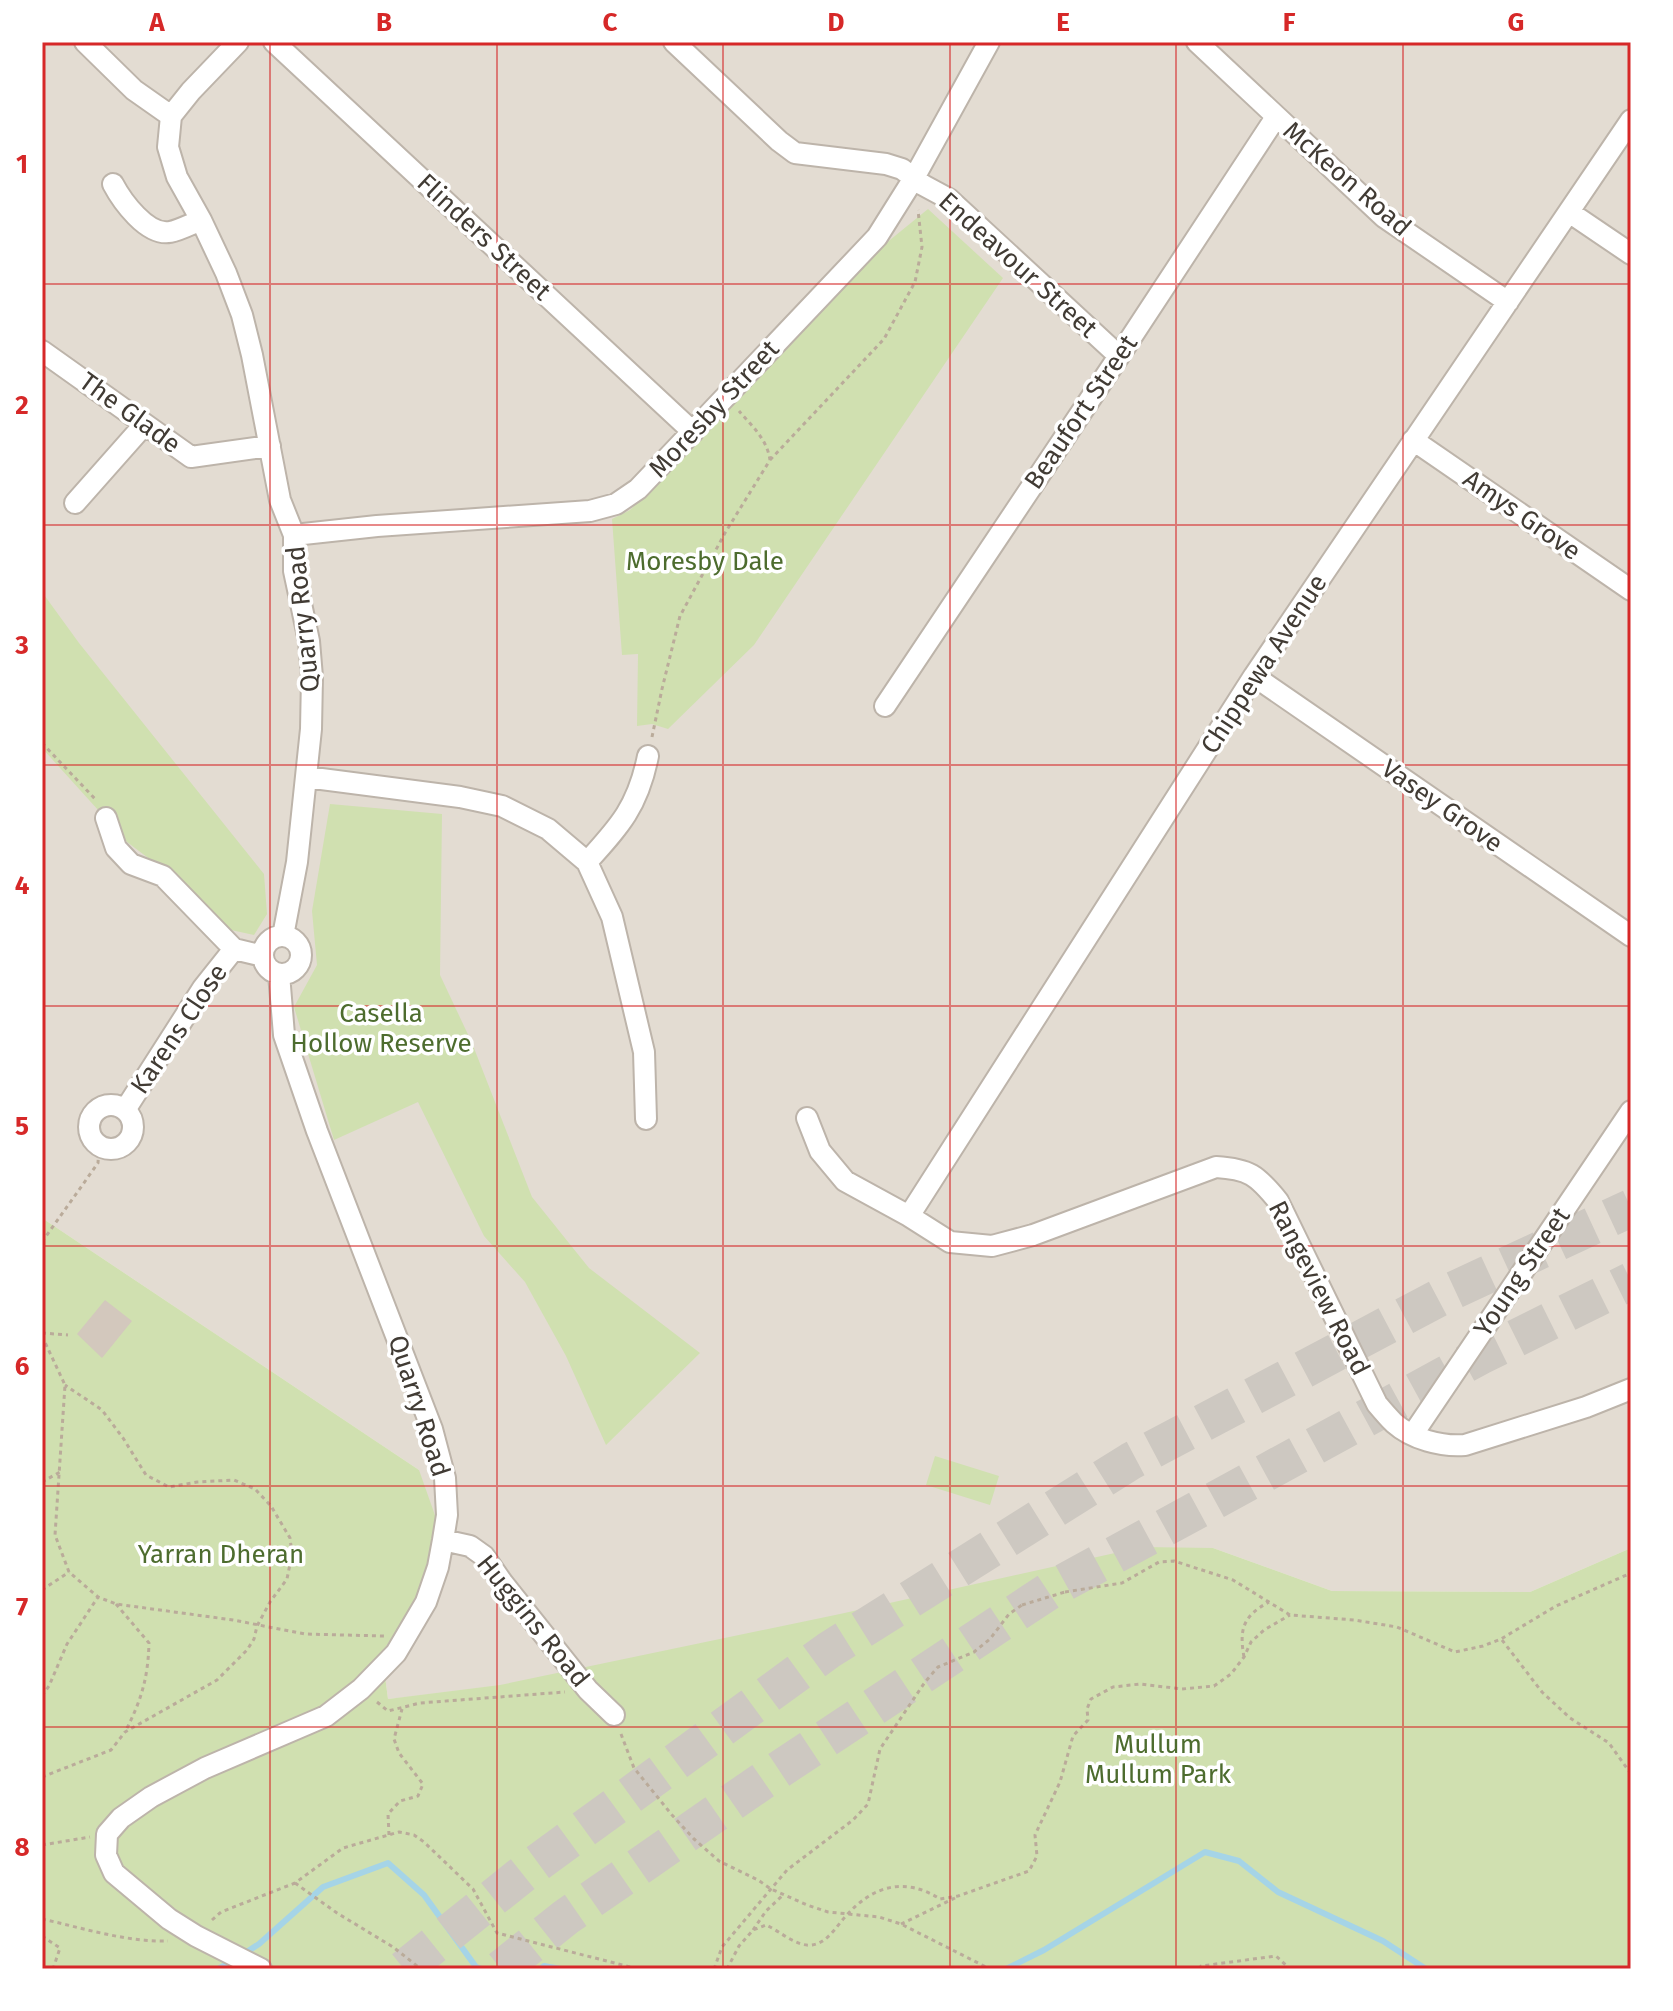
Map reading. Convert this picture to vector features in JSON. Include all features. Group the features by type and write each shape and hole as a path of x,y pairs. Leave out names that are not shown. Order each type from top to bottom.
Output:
{"street":[{"path":"85,42 134,90 171,116 238,42"},
{"name":"Flinders Street","path":"274,42 693,432"},
{"name":"Endeavour Street","path":"674,42 795,153 886,164 902,169 949,199 1119,356"},
{"name":"Moresby Street","path":"294,535 590,511 616,504 638,489 877,237 914,178 989,42"},
{"name":"McKeon Road","path":"1197,42 1384,217 1508,302"},
{"name":"Quarry Road","path":"171,116 168,147 177,177 226,273 242,315 280,500 294,535 294,571 309,641 311,729 297,862 283,936"},
{"name":"Beaufort Street","path":"885,706 1276,117"},
{"name":"Chippewa Avenue","path":"909,1216 1254,676 1631,120"},
{"path":"113,184 122,200 140,220 153,228 167,233 201,220"},
{"path":"1569,212 1631,254"},
{"name":"The Glade","path":"42,351 191,457 270,446"},
{"path":"75,503 144,425"},
{"name":"Amys Grove","path":"1413,440 1631,590"},
{"name":"Vasey Grove","path":"1254,676 1631,936"},
{"path":"587,862 628,813 643,778 648,756"},
{"path":"306,777 460,797 502,806 548,829 587,862 612,917 644,1052 646,1119"},
{"path":"106,818 116,848 131,864 163,876 234,949 263,956"},
{"path":"283,936 299,945 302,957 291,972 279,974 268,968 263,956 271,939 283,936"},
{"name":"Karens Close","path":"125,1110 203,988 234,949"},
{"name":"Quarry Road","path":"107,1834 121,1818 151,1797 205,1768 326,1716 361,1689 396,1653 426,1602 438,1567 447,1515 445,1478 432,1429 284,1035 279,974"},
{"name":"Karens Close","path":"112,1105 125,1110 130,1116 132,1130 126,1142 113,1148 99,1145 90,1135 93,1114 112,1105"},
{"name":"Young Street","path":"1413,1434 1631,1111"},
{"name":"Rangeview Road","path":"807,1118 820,1151 845,1181 950,1242 992,1246 1033,1235 1216,1167 1250,1173 1278,1201 1377,1404 1395,1424 1430,1442 1448,1446 1465,1445 1586,1407 1631,1389"},
{"name":"Huggins Road","path":"443,1540 470,1546 484,1556 588,1690 614,1715"},
{"path":"107,1834 106,1855 114,1873 163,1914 212,1945 256,1967"}],"path":[{"path":"648,756 680,616 725,533 770,460 884,339 915,282 922,247 914,178"},
{"path":"726,396 760,434 769,449 770,460"},
{"path":"42,743 105,809 106,818"},
{"path":"42,1242 98,1163 99,1145"},
{"path":"68,1335 42,1334 65,1385 55,1535 69,1572 98,1597 116,1604 233,1620 305,1634 405,1637"},
{"path":"65,1385 102,1410 146,1475 169,1487 234,1480 255,1489 271,1506 290,1538 292,1554 287,1579 270,1602 247,1650 217,1680 125,1732"},
{"path":"42,1482 60,1472"},
{"path":"714,1969 722,1947 787,1870 853,1820 868,1804 880,1749 925,1682 938,1667 974,1652 990,1639 1009,1614 1022,1605 1065,1592 1122,1583 1159,1562 1174,1561 1233,1580 1290,1615 1397,1627 1455,1652 1501,1639 1556,1606 1631,1573"},
{"path":"42,1590 69,1572"},
{"path":"42,1696 67,1644 98,1597"},
{"path":"1244,1657 1243,1630 1247,1618 1269,1602"},
{"path":"42,1777 111,1750 137,1709 148,1674 149,1643 116,1604"},
{"path":"901,1924 958,1896 1029,1871 1037,1856 1035,1835 1060,1782 1073,1736 1088,1720 1087,1709 1091,1699 1113,1687 1140,1684 1182,1689 1214,1686 1231,1674 1251,1642 1264,1630 1290,1615"},
{"path":"1501,1639 1542,1692 1570,1718 1609,1743 1631,1774"},
{"path":"361,1689 388,1711 420,1703 588,1690"},
{"path":"389,1835 388,1814 400,1801 418,1796 423,1784 399,1753 394,1739 402,1708"},
{"path":"614,1715 634,1768 672,1815 719,1861 807,1905 828,1912 879,1917 901,1924 990,1969"},
{"path":"421,1969 295,1883 343,1848 399,1832 414,1835 473,1889 497,1933 638,1969"},
{"path":"42,1845 107,1834"},
{"path":"753,1930 766,1925 783,1936 812,1945 830,1936 862,1901 881,1889 897,1886 927,1890 940,1899 958,1896"},
{"path":"727,1969 739,1946 766,1911 784,1894"},
{"path":"42,1936 60,1948 53,1969"},
{"path":"1199,1969 1201,1966 1276,1956 1290,1969"}],"shaded area":[{"path":"42,42 1631,42 1631,1548 1530,1592 1332,1591 1213,1548 499,1689 388,1699 382,1653 414,1604 419,1470 42,1218"}],"green space":[{"name":"Moresby Dale","path":"928,209 1003,278 754,645 668,729 652,724 637,726 638,654 622,655 612,519 630,510 690,450 874,253"},
{"path":"42,592 79,643 264,874 267,914 254,935 231,930 188,888 127,842 42,748"},
{"name":"Casella Hollow Reserve","path":"330,804 442,814 440,975 472,1043 532,1197 589,1268 700,1353 606,1445 566,1356 525,1282 484,1236 418,1102 334,1140 294,1007 317,965 312,911"},
{"name":"Mullum Mullum Park","path":"42,1218 419,1470 437,1521 433,1548 414,1604 382,1653 388,1699 500,1685 1142,1547 1213,1548 1332,1591 1530,1592 1631,1548 1631,1969 42,1969"},
{"path":"935,1456 999,1476 990,1505 926,1485"}],"building":[{"path":"105,1300 132,1321 102,1358 77,1334"}],"waterway":[{"path":"1006,1969 1044,1950 1205,1852 1239,1861 1278,1892 1383,1941 1426,1969"},
{"path":"242,1955 259,1944 323,1887 388,1863 424,1895 476,1967 482,1969"},
{"path":"218,1969 233,1961"},
{"path":"540,1969 544,1966 561,1969"}],"tunnel":[{"path":"404,1969 529,1869 829,1650 1131,1461 1450,1292 1631,1208"},
{"path":"501,1969 566,1917 774,1773 1052,1589 1480,1356 1631,1281"}],"park label":[{"name":"Yarran Dheran","path":"221,1554"}]}
